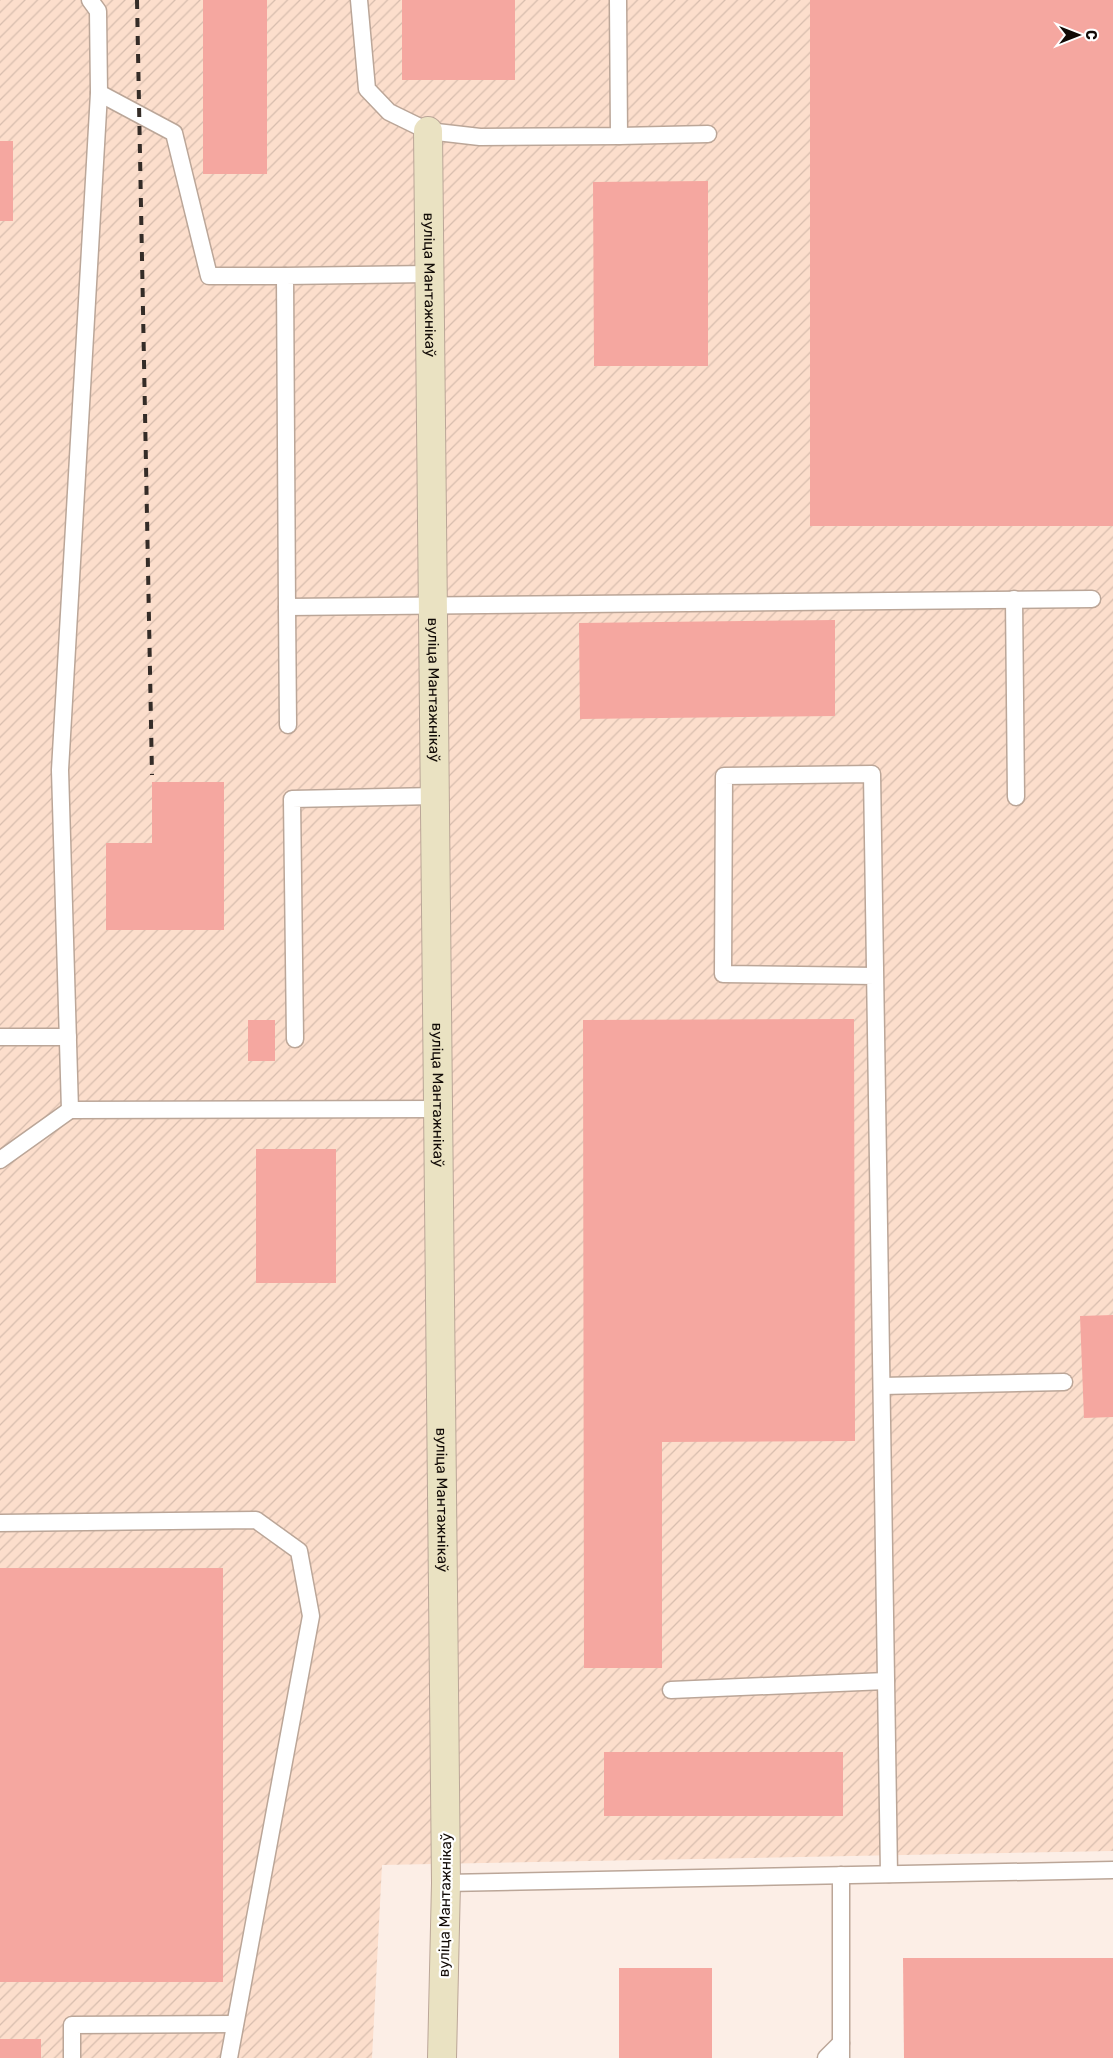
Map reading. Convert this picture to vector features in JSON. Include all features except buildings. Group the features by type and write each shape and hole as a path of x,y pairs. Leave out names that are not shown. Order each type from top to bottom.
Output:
{"street":[{"name":"вуліца Мантажнікаў","path":"428,131 446,1883 442,2058"}],"lane":[{"path":"70,1110 60,770 99,93 98,12 90,0"},
{"path":"359,0 367,89 389,112 428,131 480,137 708,134"},
{"path":"618,0 619,136"},
{"path":"99,93 174,133 209,276 429,274"},
{"path":"285,276 288,725"},
{"path":"1014,599 1016,797"},
{"path":"287,607 1092,599"},
{"path":"875,976 723,974 724,776 872,774 889,1874"},
{"path":"295,1039 292,799 435,796"},
{"path":"0,1037 68,1037"},
{"path":"0,1160 70,1110 438,1109"},
{"path":"882,1386 1064,1382"},
{"path":"0,1524 256,1520 299,1551 311,1616 229,2058"},
{"path":"671,1690 886,1681"},
{"path":"446,1883 1113,1870"},
{"path":"826,2058 841,2051 841,1875"},
{"path":"72,2058 72,2025 235,2024"}],"shaded area":[{"path":"0,0 1113,0 1113,1851 382,1865 372,2058 0,2058"}],"railway":[{"path":"137,0 152,775"}]}
